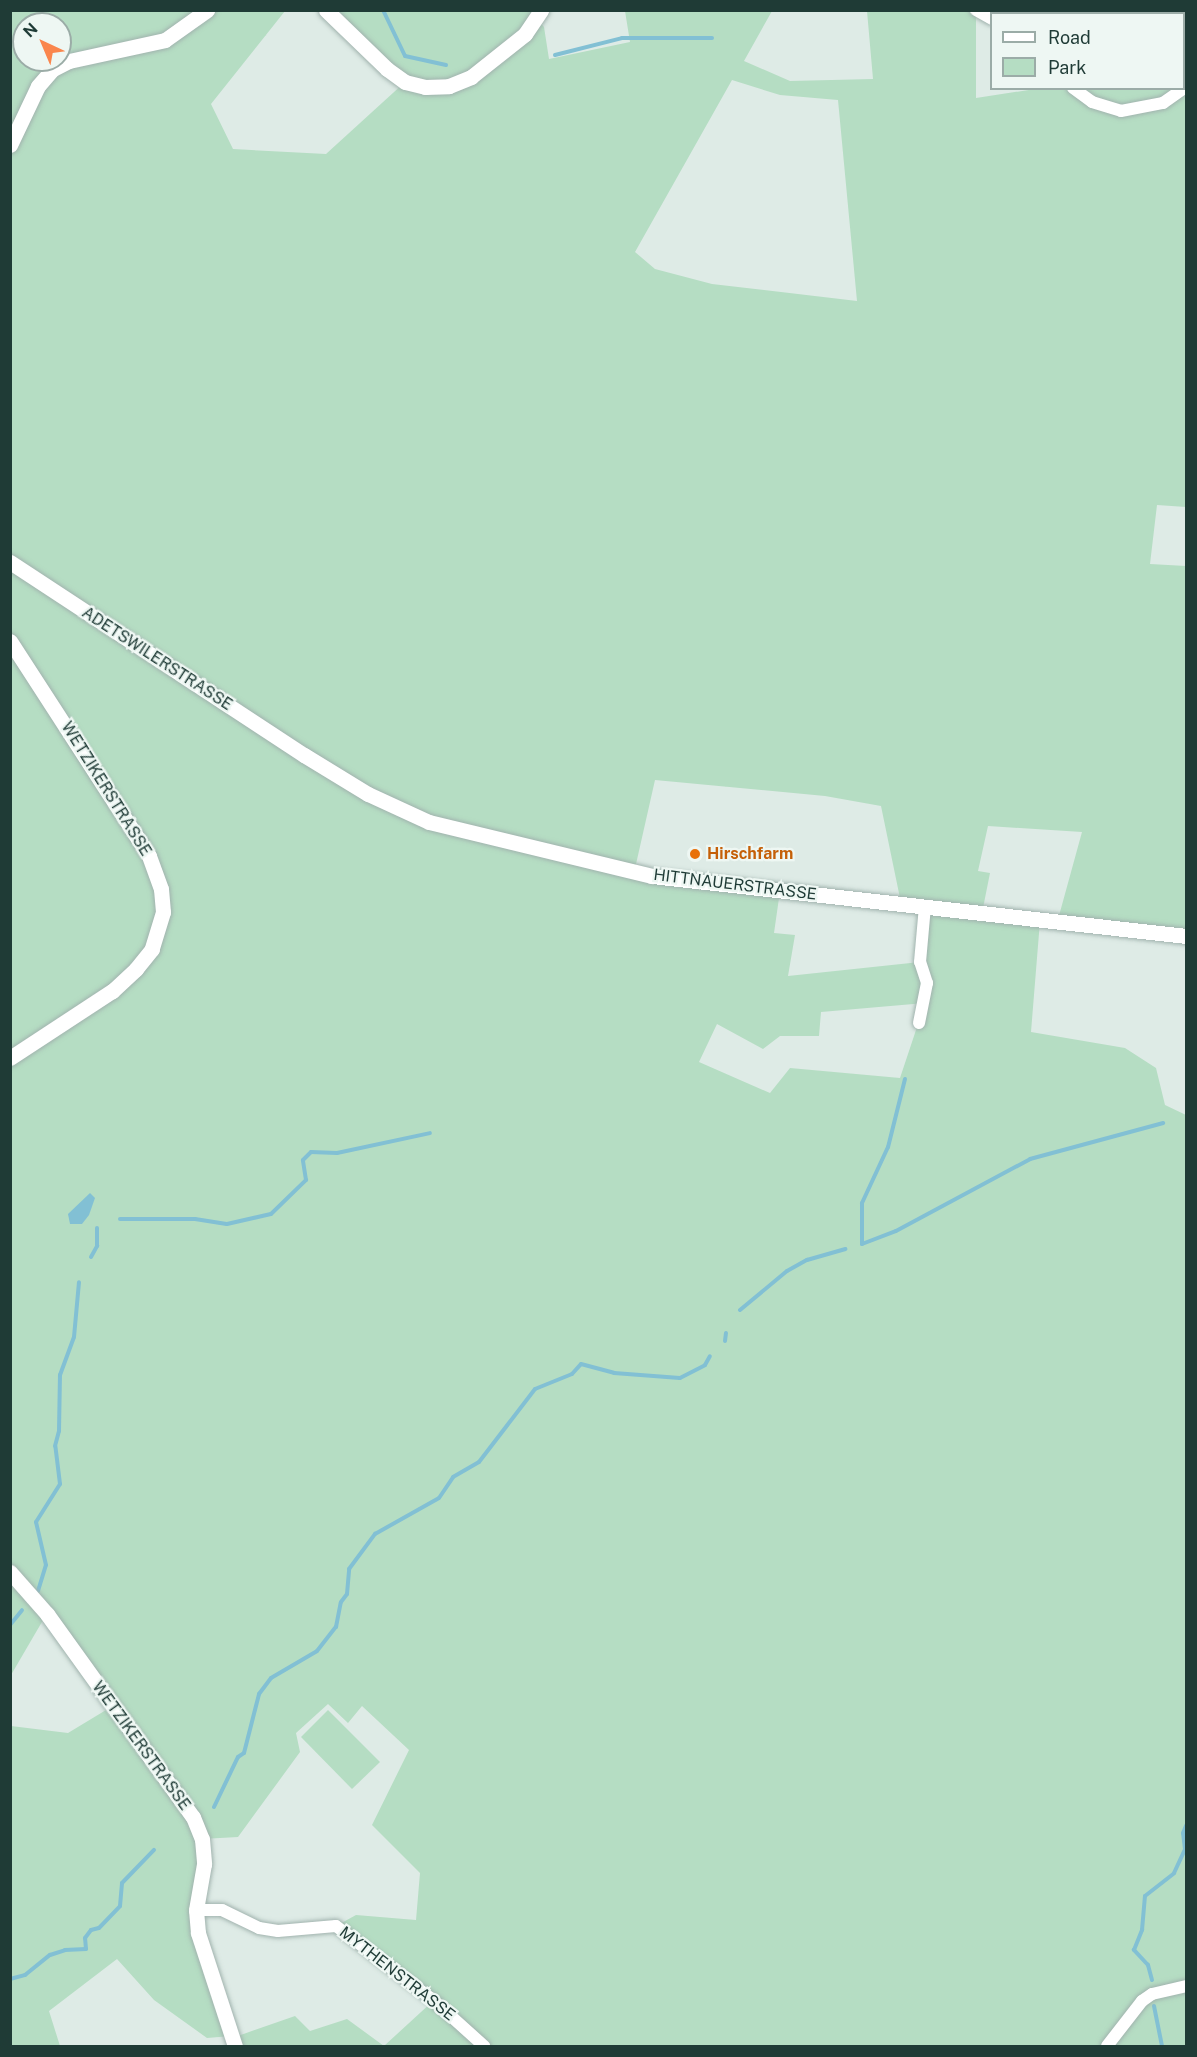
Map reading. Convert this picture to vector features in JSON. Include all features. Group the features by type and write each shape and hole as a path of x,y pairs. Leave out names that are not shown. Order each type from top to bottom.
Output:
{"street":[{"path":"10,145 38,86 52,69 69,61 165,40 207,10"},
{"path":"326,10 387,69 405,82 425,87 449,86 471,77 525,34 541,10"},
{"path":"976,10 990,19"},
{"path":"1075,90 1092,102 1122,111 1163,104 1182,90"},
{"name":"ADETSWILERSTRASSE","path":"10,562 304,755"},
{"name":"WETZIKERSTRASSE","path":"10,641 148,856 161,889 163,912 152,949 136,969 112,991 10,1058"},
{"name":"HITTNAUERSTRASSE","path":"304,755 398,808 473,836 643,875 1186,936"},
{"path":"919,1023 927,984 920,962 926,906"},
{"name":"WETZIKERSTRASSE","path":"10,1572 47,1614 193,1817 202,1839 204,1864 196,1910 202,1951 235,2046"},
{"name":"MYTHENSTRASSE","path":"196,1910 222,1910 259,1928 278,1931 336,1926 433,2001 484,2046"},
{"path":"1107,2046 1142,2001 1152,1994 1186,1986"}],"green space":[{"path":"11,11 285,11 211,104 233,149 326,154 405,82 326,11 541,11 537,19 544,27 549,59 630,42 625,11 772,11 744,61 790,81 873,79 867,11 976,11 1186,11 1186,507 1157,505 1150,564 1186,566 1186,936 1057,923 1082,832 988,826 978,871 990,873 982,913 1040,921 1031,1032 1125,1048 1156,1068 1165,1105 1186,1115 1186,2046 384,2046 433,2001 336,1926 356,1915 416,1920 420,1873 372,1825 409,1750 362,1706 348,1723 328,1704 296,1733 300,1752 238,1837 202,1839 196,1910 231,2036 207,2038 154,2000 117,1959 49,2011 60,2046 11,2046 11,1726 68,1733 111,1707 46,1615 11,1675","holes":["732,80 780,95 838,100 857,301 712,284 655,269 635,252","655,780 825,796 881,806 901,903 925,906 920,962 788,976 795,935 774,933 780,891 634,873","925,1003 900,1078 790,1068 770,1093 699,1062 717,1024 763,1049 780,1036 819,1036 821,1012"]},
{"path":"328,1710 380,1762 352,1789 301,1737"},
{"path":"295,2016 310,2031 347,2019 384,2046 235,2046 232,2038"}],"water":[{"path":"90,1193 95,1198 89,1215 82,1224 70,1224 68,1214"}],"waterway":[{"path":"383,10 405,56 446,65"},
{"path":"555,55 622,38 712,38"},
{"path":"905,1079 888,1147 862,1203 862,1244 896,1231 1030,1159 1163,1123"},
{"path":"120,1219 195,1219 227,1224 271,1214 306,1180 303,1160 311,1152 337,1153 430,1133"},
{"path":"91,1257 97,1246 97,1228"},
{"path":"740,1310 787,1271 807,1260 845,1249"},
{"path":"38,1591 46,1565 36,1522 60,1484 55,1446 59,1431 60,1375 74,1337 79,1282"},
{"path":"725,1341 726,1333"},
{"path":"214,1807 238,1757 244,1753 259,1694 271,1678 317,1651 336,1627 341,1602 347,1594 349,1569 375,1534 439,1498 453,1477 479,1462 535,1389 572,1374 581,1364 614,1373 680,1378 705,1365 710,1356"},
{"path":"10,1625 22,1610"},
{"path":"1152,1980 1148,1965 1134,1950 1142,1930 1145,1896 1174,1873 1185,1849 1183,1833 1186,1826"},
{"path":"10,1979 25,1975 50,1955 65,1950 86,1949 85,1938 91,1930 99,1928 120,1906 122,1883 154,1850"},
{"path":"1154,2006 1162,2046"}],"place":[{"name":"Hirschfarm","path":"695,854"}]}
